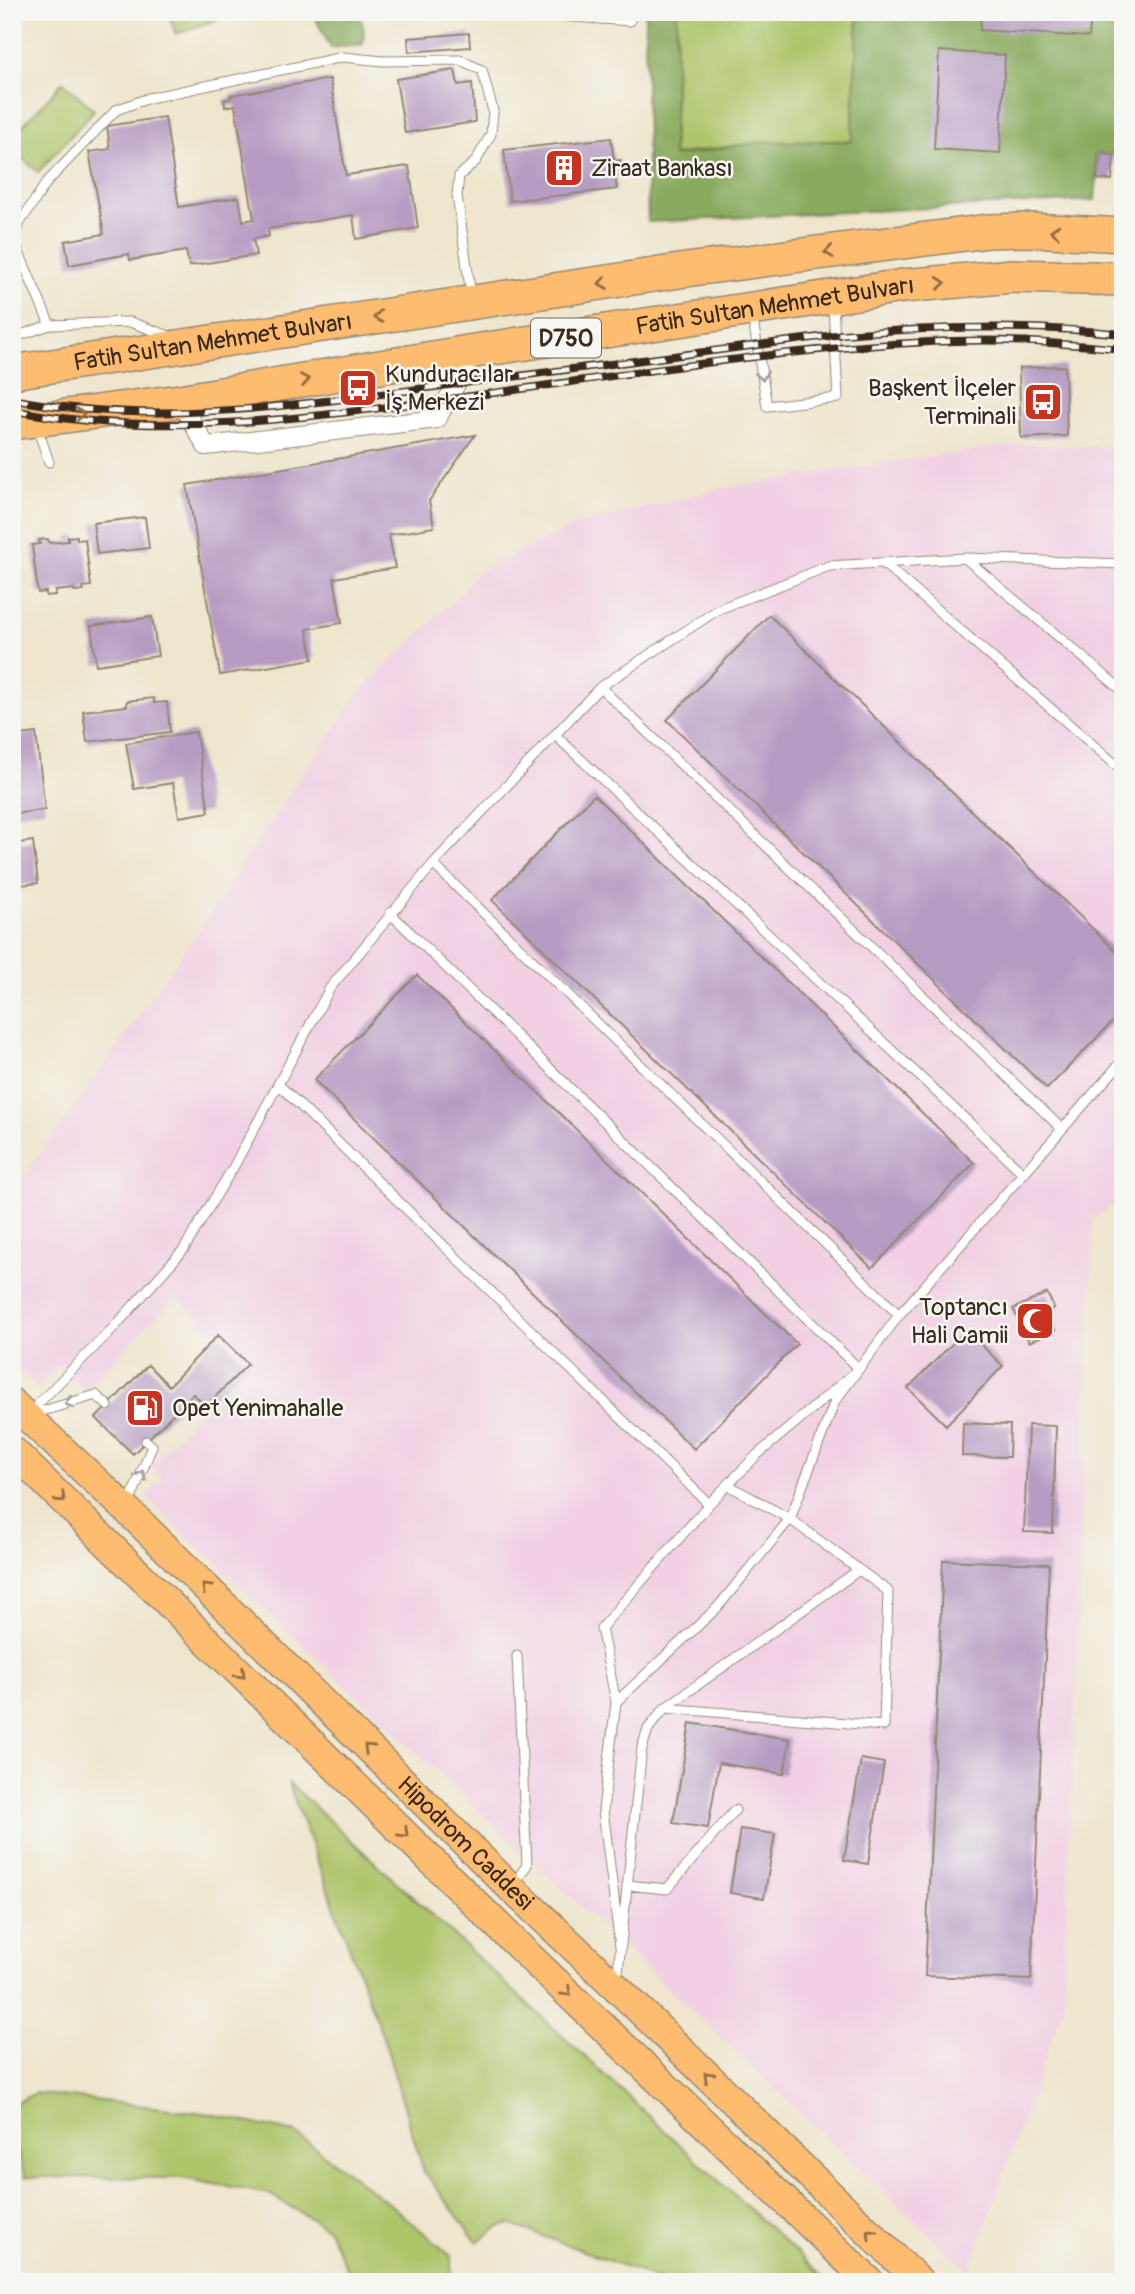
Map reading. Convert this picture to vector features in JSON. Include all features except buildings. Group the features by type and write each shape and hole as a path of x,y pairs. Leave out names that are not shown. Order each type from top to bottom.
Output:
{"highway":[{"name":"Fatih Sultan Mehmet Bulvarı","path":"12,372 693,269 989,231 1031,230 1121,235"},
{"name":"Fatih Sultan Mehmet Bulvarı","path":"24,421 180,401 474,351 647,327 903,286 1012,276 1123,279"}],"main road":[{"name":"Hipodrom Caddesi","path":"19,1409 127,1510 511,1888 920,2282"},
{"name":"Hipodrom Caddesi","path":"12,1450 542,1968 870,2282"}],"street":[{"path":"180,401 206,446 437,419 474,351"}],"lane":[{"path":"502,12 630,21 630,12"},
{"path":"50,325 14,241 19,224 47,182 116,110 149,98 342,57 383,61 460,60 482,70 493,111 491,134 476,161 460,176 457,195 472,303"},
{"path":"1121,235 1123,173"},
{"path":"751,309 767,406 838,398 833,297"},
{"path":"12,338 50,325 130,322 193,345"},
{"path":"24,421 49,462"},
{"path":"965,558 1123,691"},
{"path":"19,1409 117,1324 184,1249 279,1085 330,988 433,864 600,687 719,609 829,566 965,558 1123,564"},
{"path":"883,563 1123,771"},
{"path":"600,687 1062,1129"},
{"path":"555,735 1023,1173"},
{"path":"433,864 899,1315"},
{"path":"390,914 859,1369"},
{"path":"616,1702 718,1608 790,1519 835,1401 899,1315 1123,1060"},
{"path":"279,1085 709,1504"},
{"path":"620,1947 603,1810 616,1702 601,1628 709,1504 757,1455 859,1369"},
{"path":"19,1409 96,1395 108,1406"},
{"path":"127,1510 152,1446 146,1441"},
{"path":"665,1708 884,1726 888,1591 790,1519 728,1485"},
{"path":"616,1987 642,1748 648,1729 665,1708 859,1570"},
{"path":"511,1888 527,1864 517,1657"},
{"path":"627,1885 667,1889 735,1810"}],"shaded area":[{"path":"1021,444 1123,448 1123,1198 1093,1219 1063,2007 969,2271 145,1497 162,1479 150,1466 247,1363 176,1297 84,1390 58,1366 37,1388 12,1361 12,1190 67,1118 215,907 312,759 367,684 464,590 480,570 577,525 719,489"}],"green space":[{"path":"168,12 238,12 176,34"},
{"path":"312,12 338,12 347,17 358,17 363,26 363,44 331,48"},
{"path":"645,12 677,12 673,156 760,142 852,141 858,12 1123,12 1114,155 1098,154 1095,200 648,222"},
{"path":"677,12 858,12 852,141 762,143 673,156"},
{"path":"63,82 94,110 38,172 12,149 12,137"},
{"path":"288,1782 828,2282 667,2282 510,2224 499,2227 477,2242 424,2172 385,2043"},
{"path":"35,2093 211,2114 295,2133 390,2204 451,2256 452,2282 353,2282 328,2229 269,2194 182,2178 25,2177 12,2132 12,2105"}],"railway":[{"path":"12,399 67,408 122,412 231,410 340,399 843,334 983,328 1123,334"},
{"path":"12,410 69,419 125,423 238,422 351,412 770,355 832,349 976,341 1039,342 1123,349"}],"place":[{"name":"Ziraat Bankası","path":"564,168"},
{"name":"Kunduracılar İş Merkezi","path":"358,388"},
{"name":"Başkent İlçeler Terminali","path":"1043,402"},
{"name":"Toptancı Hali Camii","path":"1035,1321"},
{"name":"Opet Yenimahalle","path":"145,1408"}]}
